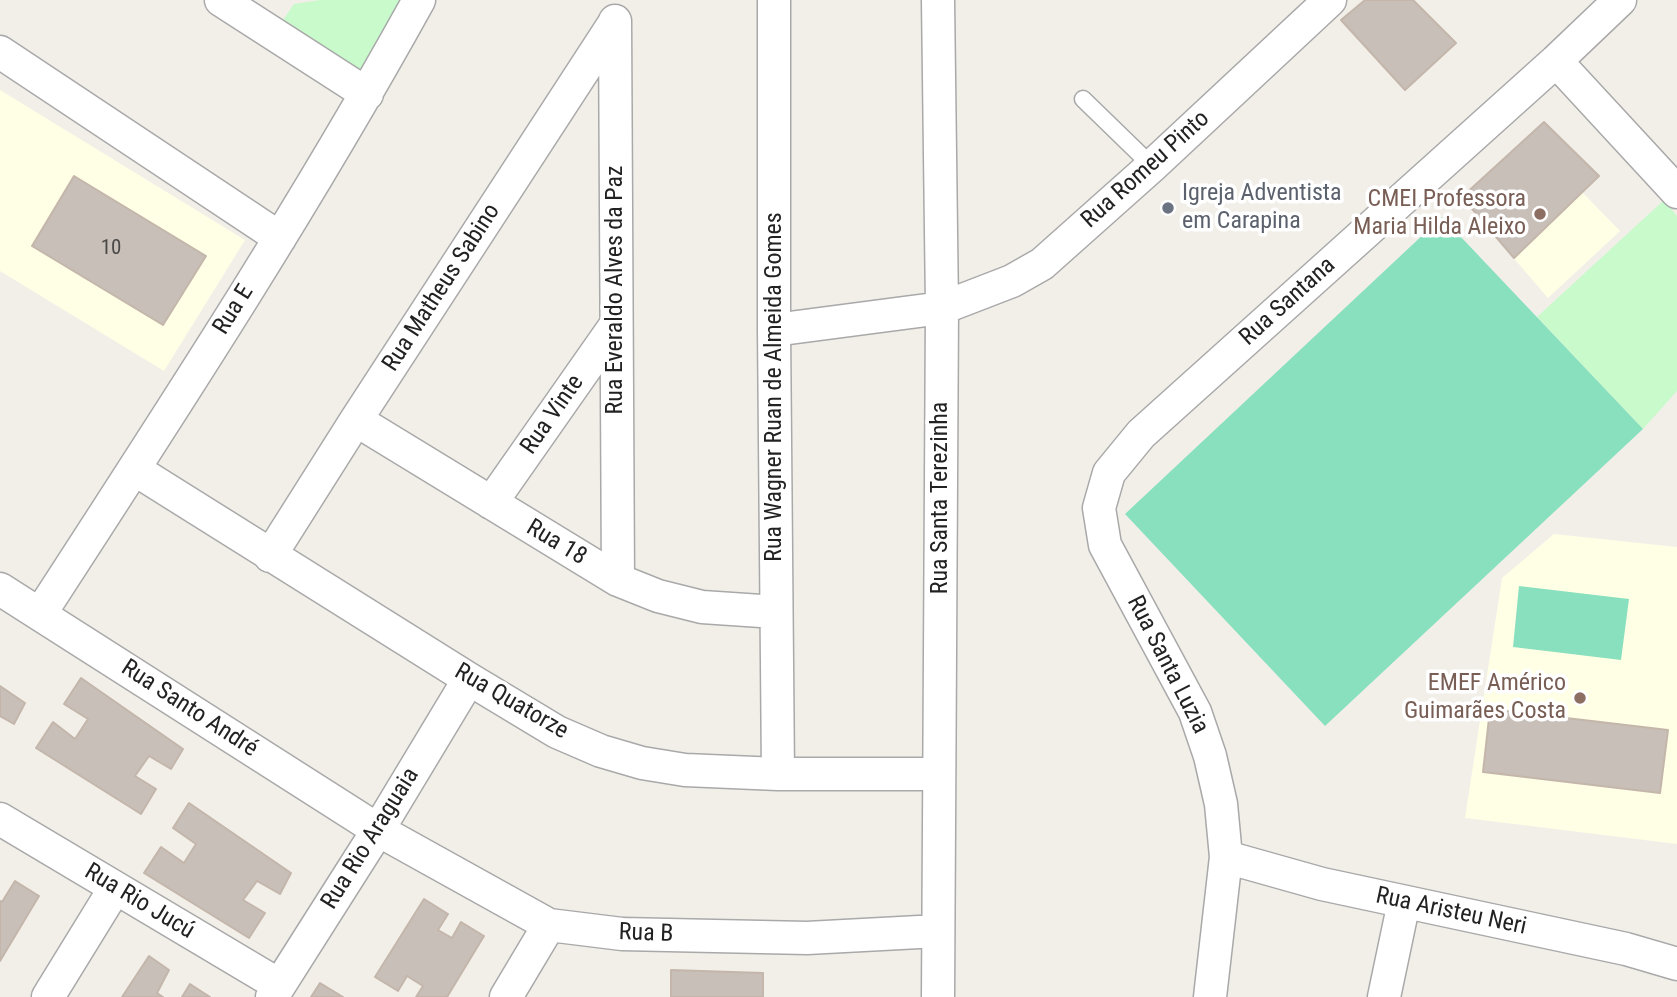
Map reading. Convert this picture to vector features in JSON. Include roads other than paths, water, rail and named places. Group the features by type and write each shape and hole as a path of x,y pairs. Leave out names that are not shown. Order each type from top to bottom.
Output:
{"street":[{"path":"221,0 367,94"},
{"name":"Rua E","path":"40,614 280,238 367,94 419,0"},
{"name":"Rua Wagner Ruan de Almeida Gomes","path":"774,0 778,775"},
{"name":"Rua Santa Terezinha","path":"938,0 942,308 938,997"},
{"name":"Rua Santana","path":"1105,545 1099,508 1109,473 1141,434 1556,61 1620,0"},
{"name":"Rua Romeu Pinto","path":"774,330 942,308 1012,281 1042,264 1152,166 1321,3"},
{"name":"Rua Everaldo Alves da Paz","path":"615,11 618,580"},
{"name":"Rua Matheus Sabino","path":"270,556 615,11"},
{"path":"0,51 280,238"},
{"path":"1556,61 1677,192"},
{"name":"Rua Vinte","path":"491,503 615,326"},
{"name":"Rua 18","path":"356,420 618,580 658,596 702,607 776,612"},
{"name":"Rua Quatorze","path":"134,470 557,732 601,751 642,763 685,770 778,775 939,775"},
{"name":"Rua Santa Luzia","path":"1105,545 1195,712 1210,756 1221,804 1226,857 1210,997"},
{"name":"Rua Santo André","path":"0,589 378,831"},
{"name":"Rua Rio Araguaia","path":"275,991 378,831 469,679"},
{"name":"Rua Rio Jucú","path":"0,819 115,888 275,991"},
{"name":"Rua B","path":"378,831 549,925 622,934 807,938 938,931"},
{"name":"Rua Aristeu Neri","path":"1226,857 1322,884 1626,949 1677,964"},
{"path":"48,997 115,888"},
{"path":"1384,997 1404,902"},
{"path":"506,997 549,925"}],"lane":[{"path":"1083,99 1152,166"}],"place":[{"name":"Igreja Adventista em Carapina","path":"1168,208"},
{"name":"CMEI Professora Maria Hilda Aleixo","path":"1540,214"},
{"name":"EMEF Américo Guimarães Costa","path":"1580,698"}]}
